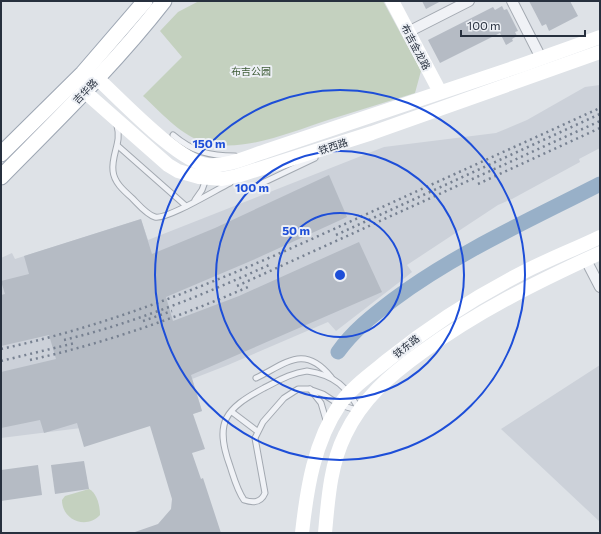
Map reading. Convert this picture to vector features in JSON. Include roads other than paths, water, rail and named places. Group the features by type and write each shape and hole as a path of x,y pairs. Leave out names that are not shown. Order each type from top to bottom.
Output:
{"main road":[{"name":"吉华路","path":"4,147 83,72 145,1"},
{"name":"吉华路","path":"1,177 97,78 144,26 164,1"},
{"name":"布吉金龙路","path":"392,1 440,92"},
{"name":"铁西路","path":"84,92 168,164 188,175 206,172 229,162 522,65 600,37"},
{"name":"铁西路","path":"97,78 180,154 193,161 206,172 230,178 372,133 528,79 600,52"},
{"path":"522,65 528,79"},
{"path":"4,147 24,154"},
{"name":"铁东路","path":"302,533 309,480 316,455 326,431 350,392 405,346 472,301 519,274 600,237"},
{"name":"铁东路","path":"325,533 331,485 337,455 345,435 373,392 388,379 457,328 526,288 600,253"}],"street":[{"path":"408,32 469,1"},
{"path":"512,1 541,58"},
{"path":"586,260 600,287"}],"lane":[{"path":"112,116 119,134 118,146 113,165 115,179 123,190 148,212 158,218 261,169"},
{"path":"252,188 303,163 372,133"},
{"path":"173,135 187,146 202,153 223,156 254,154"},
{"path":"118,146 186,206"},
{"path":"186,206 200,194 206,172"},
{"path":"256,378 290,361 304,358 319,364 331,378"},
{"path":"307,371 322,374 331,378 350,392 360,411 340,406 323,394 309,389 298,389 284,398 257,431 255,446 264,477 266,493 258,502 244,500 239,494 225,452 222,428 232,412 244,399 293,374 307,371"},
{"path":"309,389 317,397 324,409 326,431"},
{"path":"232,412 257,431"}],"waterway":[{"path":"338,352 350,337 370,318 417,283 468,252 600,184"}],"railway":[{"path":"1,349 96,324 234,273 600,108"},
{"path":"336,235 600,114"},
{"path":"237,286 600,121"},
{"path":"478,184 600,128"},
{"path":"64,340 142,317 219,287 269,265"},
{"path":"30,360 86,346 140,329 195,309 248,287"},
{"path":"143,321 172,311"},
{"path":"1,361 75,343"}],"park label":[{"name":"布吉公园","path":"251,71"}]}
